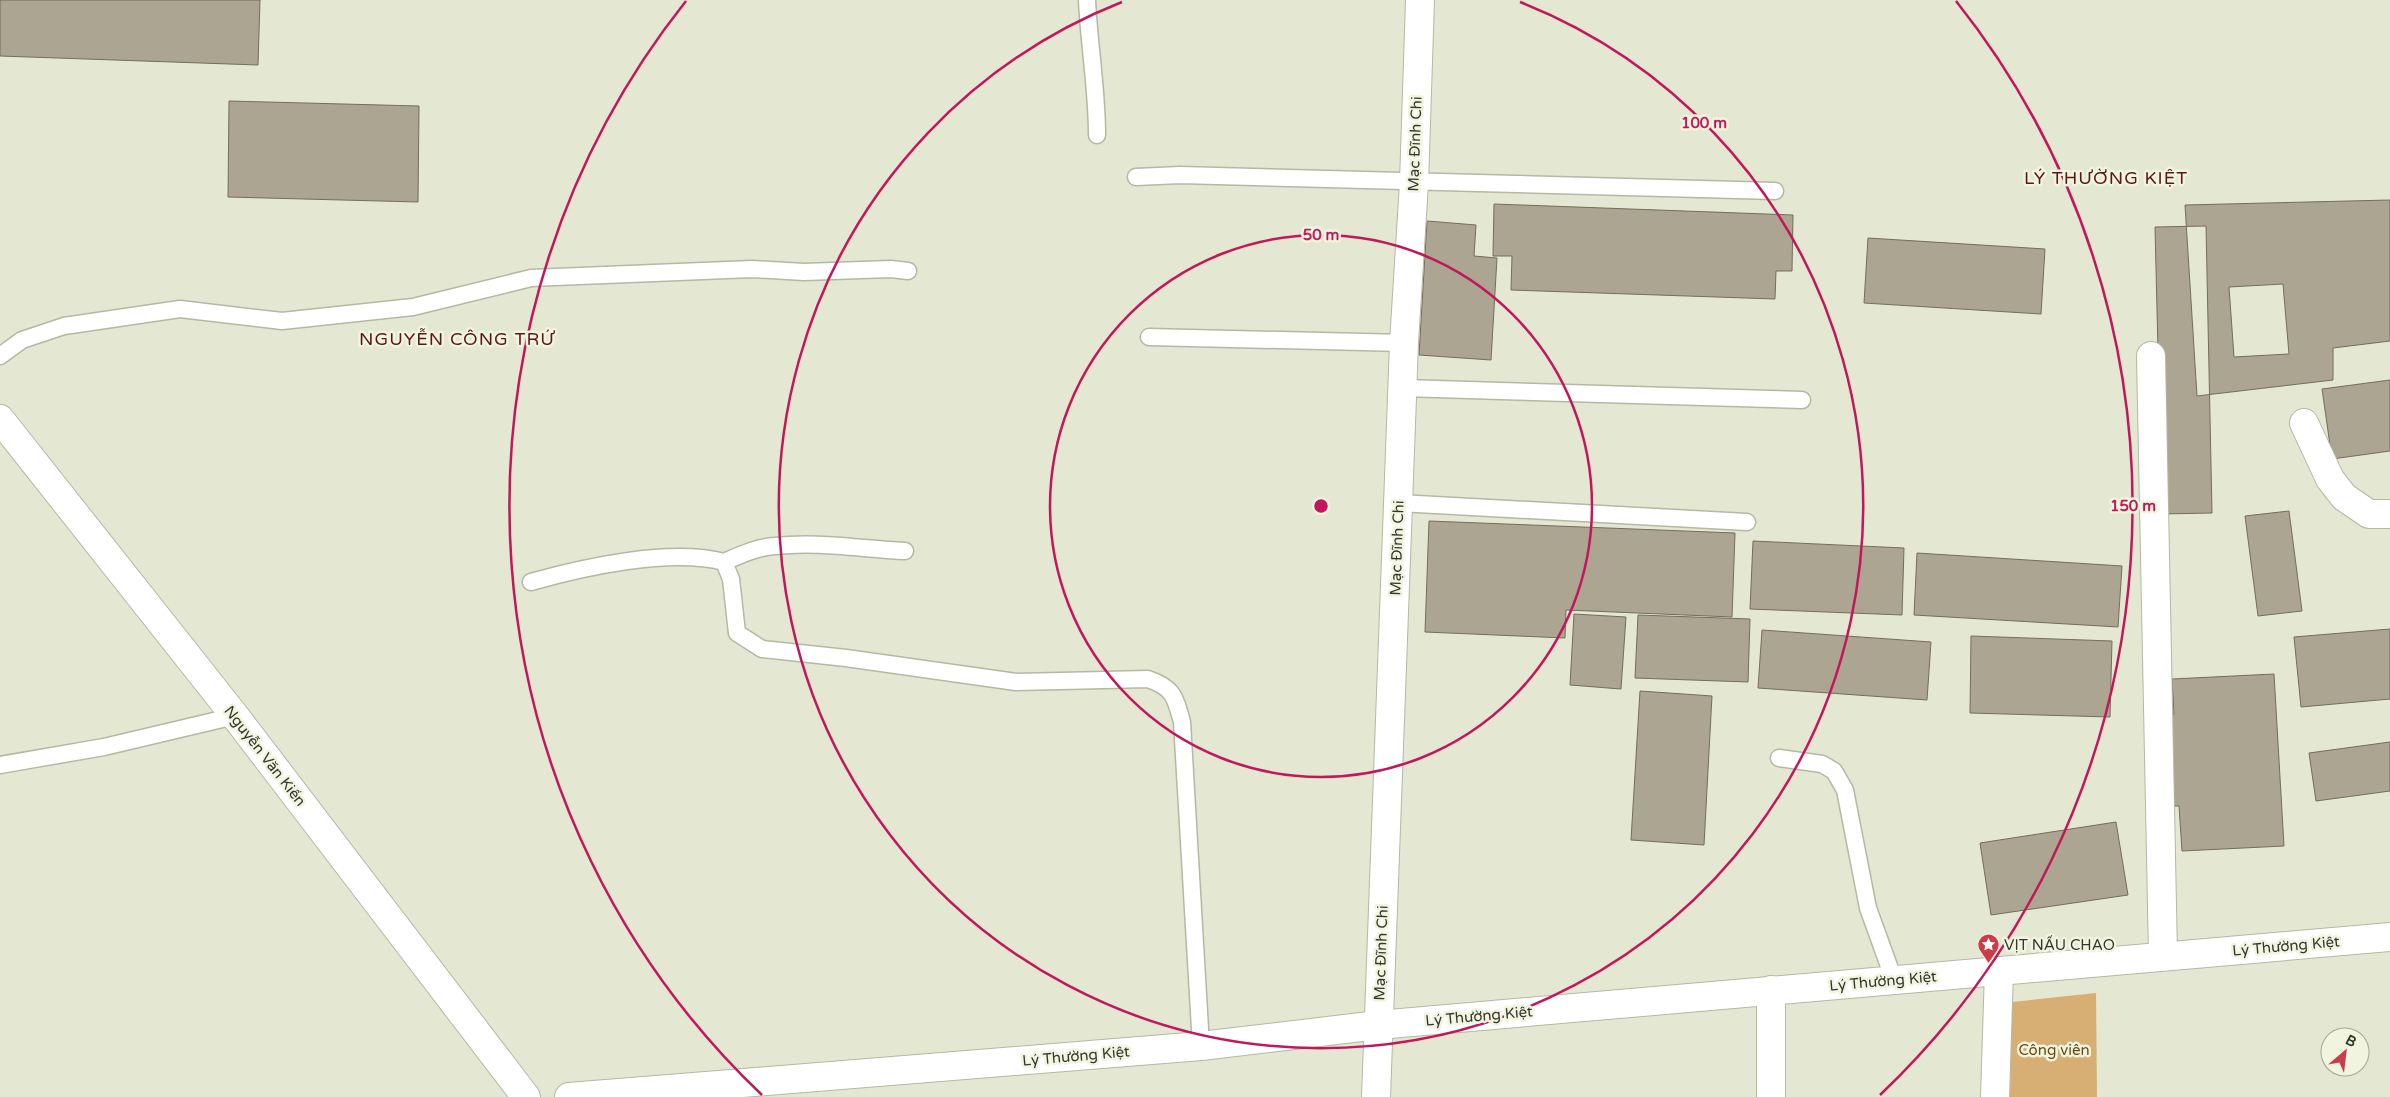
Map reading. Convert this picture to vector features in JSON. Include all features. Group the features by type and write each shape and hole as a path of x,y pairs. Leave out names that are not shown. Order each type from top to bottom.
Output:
{"street":[{"name":"Mạc Đĩnh Chi","path":"1376,1097 1404,343 1414,182 1420,0"},
{"path":"2151,356 2163,956"},
{"name":"Nguyễn Văn Kiến","path":"0,419 235,716 526,1097"},
{"path":"2304,423 2330,479 2344,497 2369,514 2390,514"},
{"name":"Lý Thường Kiệt","path":"569,1097 1201,1046 1378,1025 2390,936"},
{"path":"1995,1097 1999,971"},
{"path":"1771,990 1771,1097"}],"lane":[{"path":"1087,0 1088,30 1094,71 1097,134"},
{"path":"1136,177 1180,175 1775,191"},
{"path":"0,356 22,340 64,326 180,309 282,321 413,307 531,278 752,269 804,272 891,269 908,271"},
{"path":"1149,337 1404,343"},
{"path":"1403,388 1802,400"},
{"path":"1398,503 1747,522"},
{"path":"530,582 561,574 650,559 707,558 724,562 744,553 774,546 813,546 905,552"},
{"path":"724,562 731,579 738,634 762,649 846,658 1016,682 1148,680 1166,686 1176,698 1182,722 1201,1046"},
{"path":"0,766 104,747 235,716"},
{"path":"1779,758 1822,764 1834,771 1846,790 1868,908 1894,980"}],"green space":[{"name":"Công viên","path":"2096,993 2097,1097 2010,1097 2012,1002"}],"building":[{"path":"0,0 260,0 258,65 0,56"},
{"path":"229,101 419,106 418,202 228,197"},
{"path":"2390,200 2390,341 2333,348 2333,380 2197,396 2185,205","holes":["2283,284 2289,354 2234,357 2229,287"]},
{"path":"1494,204 1793,215 1792,271 1776,271 1775,299 1511,290 1512,256 1493,256"},
{"path":"1427,221 1476,225 1474,256 1497,258 1491,360 1419,355"},
{"path":"2206,226 2212,513 2162,514 2155,227"},
{"path":"1868,238 2045,249 2041,314 1864,303"},
{"path":"2390,380 2390,451 2332,459 2322,389"},
{"path":"2289,511 2302,611 2258,616 2245,516"},
{"path":"1429,521 1735,533 1732,617 1566,610 1565,638 1425,632"},
{"path":"1753,541 1904,548 1902,615 1750,609"},
{"path":"1917,553 2122,566 2118,627 1914,615"},
{"path":"1574,614 1626,617 1621,689 1570,685"},
{"path":"1638,615 1750,619 1748,682 1635,678"},
{"path":"2390,629 2390,699 2301,707 2294,637"},
{"path":"1762,630 1931,642 1927,700 1758,688"},
{"path":"1971,636 2112,641 2110,717 1970,713"},
{"path":"2274,674 2284,846 2182,851 2179,806 2168,806 2163,715 2174,714 2172,679"},
{"path":"1640,691 1712,696 1704,845 1631,840"},
{"path":"2390,742 2390,791 2316,801 2309,753"},
{"path":"2116,822 2128,895 1991,915 1980,843"}],"place":[{"name":"VỊT NẤU CHAO","path":"1988,964"}],"district":[{"name":"LÝ THƯỜNG KIỆT","path":"2106,178"},
{"name":"NGUYỄN CÔNG TRỨ","path":"457,339"}]}
